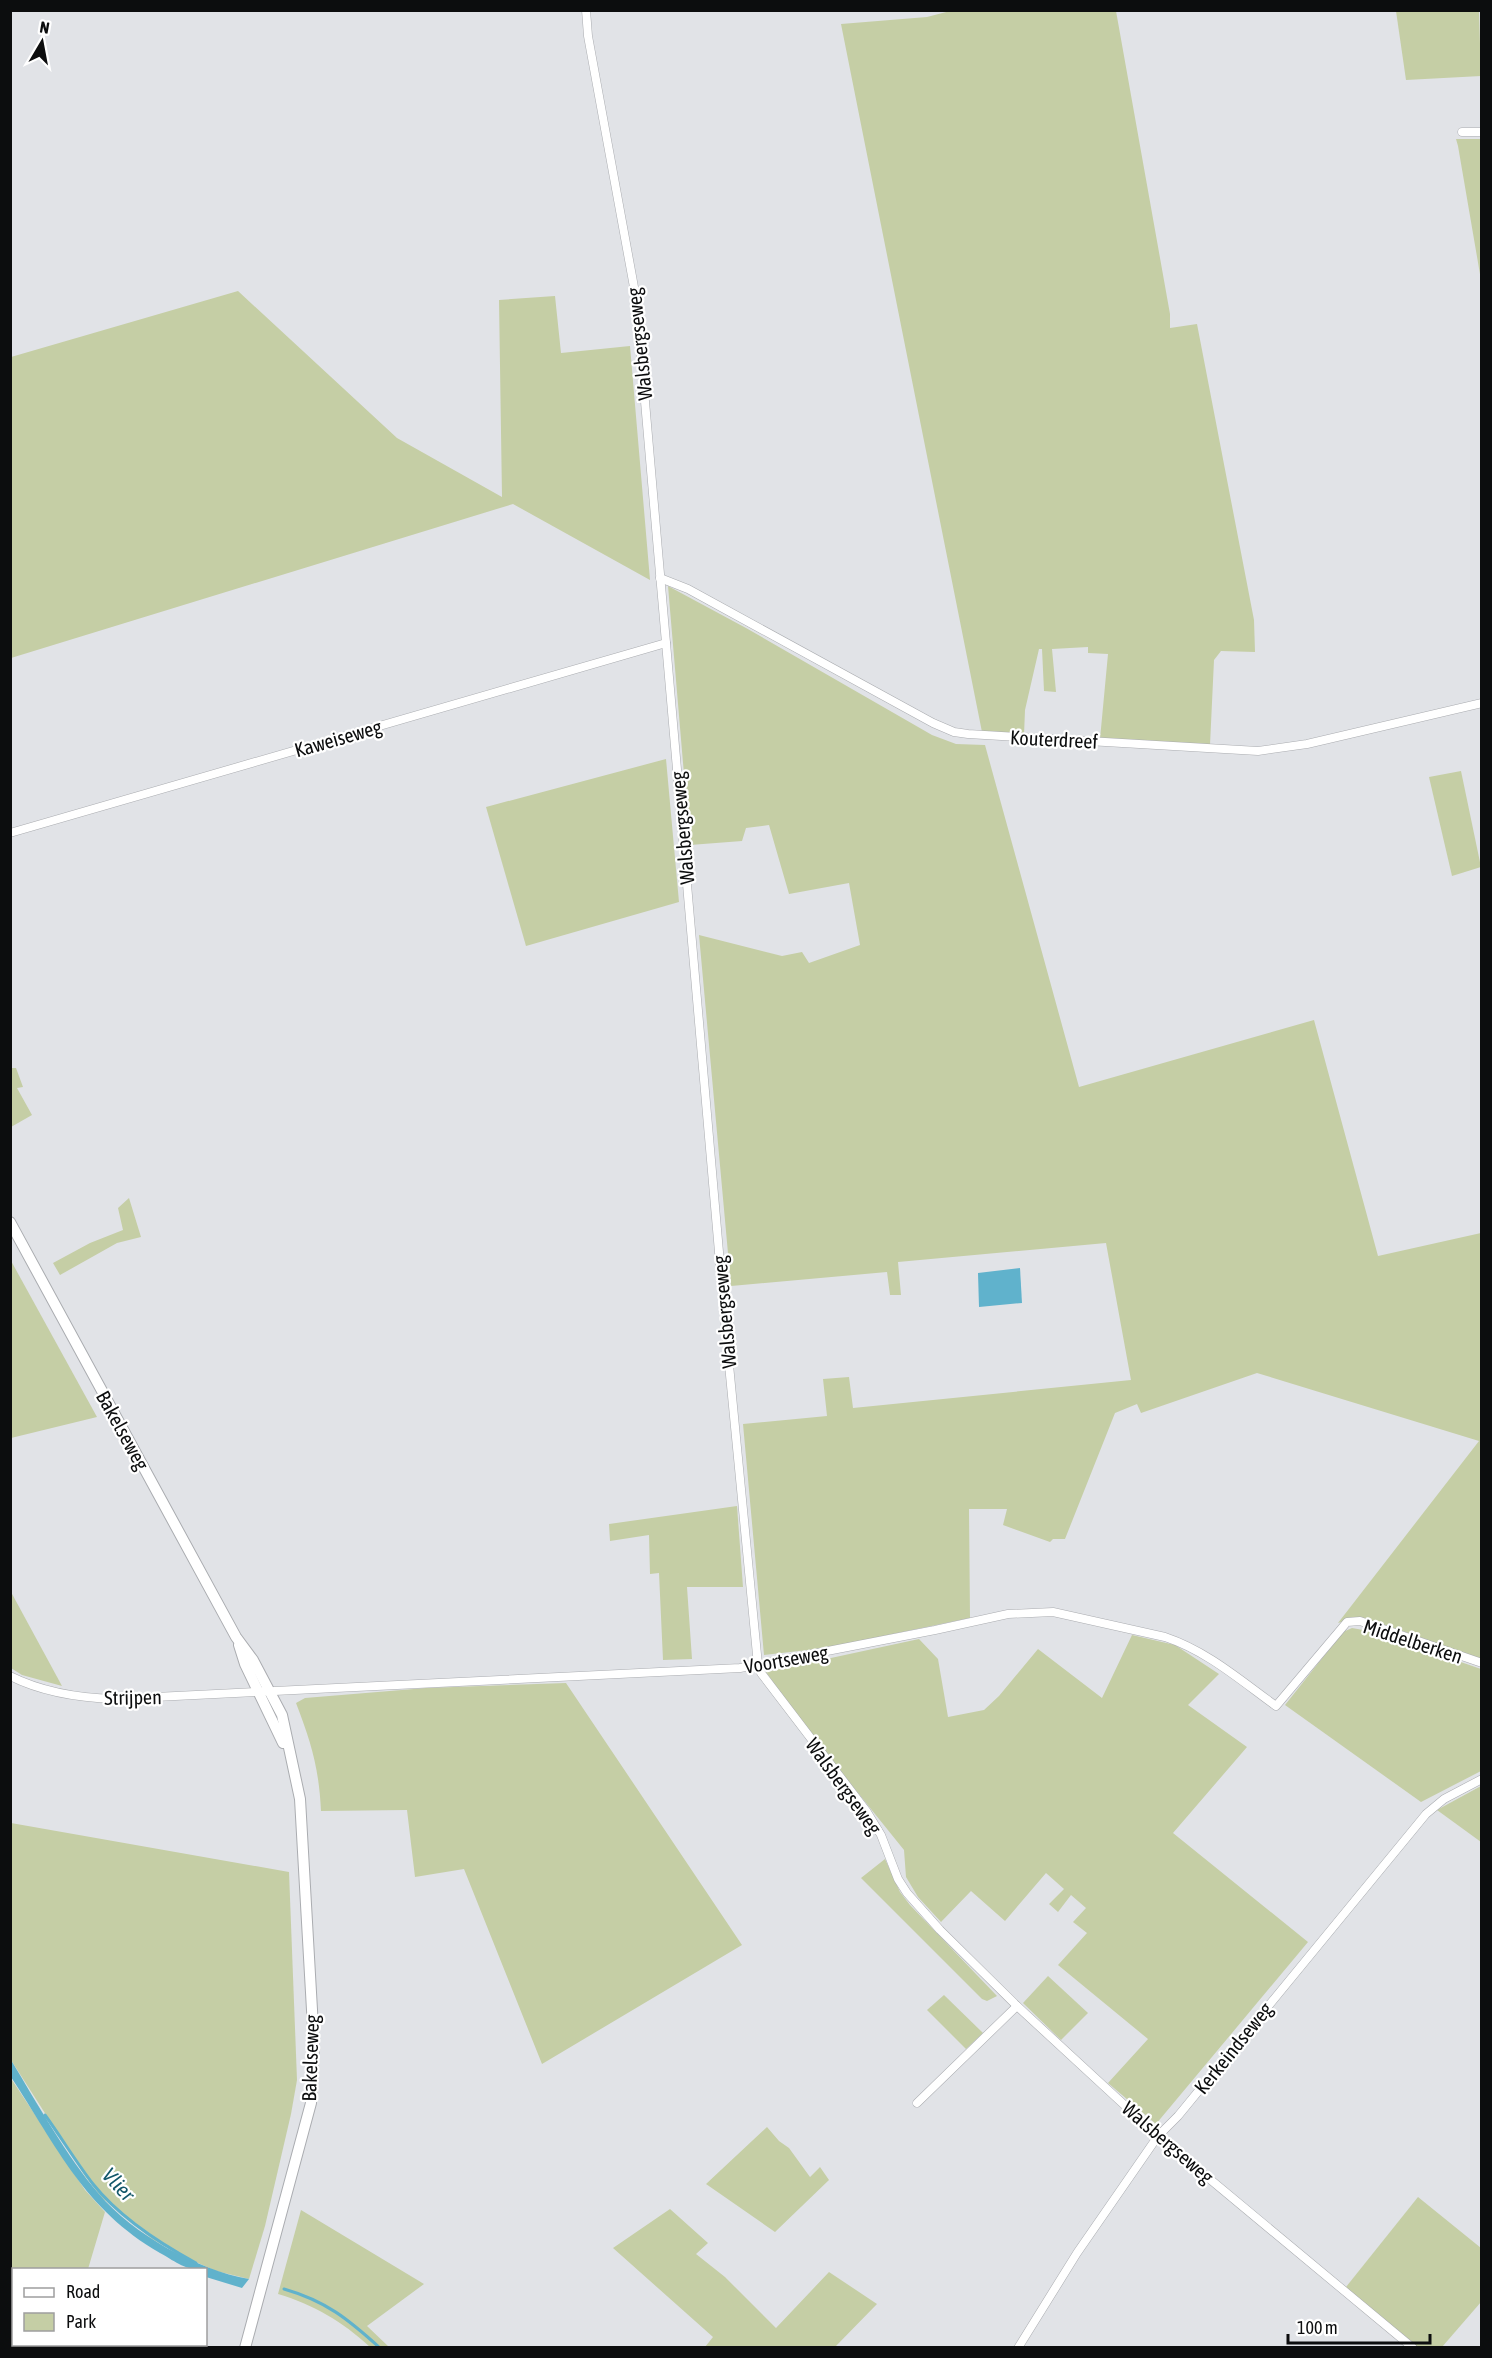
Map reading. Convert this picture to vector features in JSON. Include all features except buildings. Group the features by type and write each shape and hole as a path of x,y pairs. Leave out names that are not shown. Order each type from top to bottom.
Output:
{"main road":[{"name":"Bakelseweg","path":"10,1222 236,1637 245,1664 265,1692 291,1762 300,1799 314,2045 311,2103 245,2348"}],"street":[{"name":"Walsbergseweg","path":"586,10 588,36 636,298 727,1344 758,1665 761,1673 867,1812 881,1836 898,1879 907,1893 940,1930 1017,2006 1158,2136 1413,2348"},
{"path":"1462,132 1482,132"},
{"name":"Kouterdreef","path":"660,578 674,581 933,723 954,732 1258,751 1307,744 1482,703"},
{"name":"Kaweiseweg","path":"10,833 666,643"},
{"name":"Voortseweg","path":"265,1692 708,1670 758,1665 1008,1614 1053,1612 1165,1637 1182,1643 1211,1658 1276,1706"},
{"name":"Middelberken","path":"1276,1706 1347,1622 1360,1621 1482,1663"},
{"name":"Strijpen","path":"10,1676 48,1690 92,1698 265,1692"},
{"name":"Kerkeindseweg","path":"1018,2348 1077,2253 1158,2136 1178,2116 1426,1814 1444,1799 1482,1779"},
{"path":"917,2103 1017,2006"}],"green space":[{"path":"954,10 1116,11 1170,314 1170,328 1197,324 1254,620 1255,652 1221,651 1214,660 1210,745 1100,739 1108,654 1088,653 1088,647 1052,649 1056,692 1044,691 1042,649 1039,649 1025,710 1024,735 982,732 841,24 927,17"},
{"path":"1396,11 1479,11 1481,76 1406,80"},
{"path":"1456,139 1481,139 1481,280 1458,146"},
{"path":"238,291 397,438 502,497 499,300 555,296 561,353 630,346 650,580 513,504 11,658 11,357"},
{"path":"668,586 932,735 956,744 985,745 1079,1087 1314,1020 1378,1256 1481,1233 1481,1659 1377,1622 1355,1618 1338,1623 1479,1441 1257,1373 1141,1413 1137,1404 1115,1413 1065,1539 1053,1539 1050,1542 1003,1525 1007,1509 969,1509 970,1618 825,1648 764,1655 743,1424 827,1416 823,1379 849,1377 853,1408 1131,1380 1106,1243 898,1262 901,1295 890,1295 887,1272 731,1286 699,935 782,956 802,952 809,963 860,945 849,883 789,894 769,825 746,828 742,841 690,845"},
{"path":"666,759 679,902 526,946 486,807"},
{"path":"1461,771 1481,867 1452,876 1429,777"},
{"path":"11,1068 16,1068 23,1087 17,1088 32,1115 11,1127"},
{"path":"129,1198 141,1237 117,1243 60,1275 53,1263 90,1243 123,1230 118,1208"},
{"path":"10,1259 97,1417 11,1438"},
{"path":"737,1506 743,1587 687,1587 692,1659 663,1660 659,1573 650,1574 649,1535 610,1541 609,1524"},
{"path":"11,1592 62,1686 22,1675 11,1668"},
{"path":"1352,1628 1374,1632 1481,1669 1481,1771 1421,1802 1285,1705 1343,1632"},
{"path":"1132,1635 1175,1645 1219,1674 1188,1705 1247,1747 1173,1833 1308,1942 1156,2124 1108,2083 1148,2039 1058,1965 1087,1933 1073,1922 1086,1908 1071,1895 1058,1912 1049,1904 1064,1889 1046,1873 1005,1921 971,1891 941,1922 918,1897 906,1877 904,1850 800,1721 766,1672 919,1639 938,1659 948,1717 984,1710 999,1696 1038,1649 1102,1698"},
{"path":"566,1683 742,1945 542,2064 464,1869 415,1877 407,1810 321,1811 313,1756 296,1703 305,1698 426,1688"},
{"path":"1481,1786 1481,1842 1437,1810"},
{"path":"11,1823 289,1872 297,2080 265,2226 249,2279 216,2271 178,2254 152,2239 101,2197 85,2176 11,2060"},
{"path":"885,1859 900,1892 910,1905 997,1996 987,2001 982,1999 861,1878"},
{"path":"1048,1976 1088,2013 1061,2040 1023,2003"},
{"path":"944,1995 983,2033 966,2049 927,2010"},
{"path":"10,2077 85,2190 105,2212 88,2268 12,2268 12,2346 64,2346 11,2347"},
{"path":"767,2127 779,2141 789,2148 810,2177 820,2167 829,2180 775,2232 706,2184"},
{"path":"1418,2197 1481,2248 1481,2302 1442,2347 1417,2347 1366,2308 1346,2287"},
{"path":"670,2209 708,2243 696,2254 725,2277 776,2328 829,2272 877,2304 835,2347 705,2347 713,2337 613,2248"},
{"path":"301,2210 424,2284 367,2326 389,2347 370,2347 349,2329 327,2315 304,2303 278,2294"}],"water":[{"path":"1020,1268 1022,1303 979,1307 978,1273"},
{"path":"11,2060 75,2164 113,2209 148,2236 188,2259 208,2268 249,2279 242,2288 207,2277 207,2268 190,2268 177,2263 134,2236 111,2217 74,2175 11,2077"}],"waterway":[{"name":"Vlier","path":"45,2115 93,2184 115,2208 154,2238 196,2263"},
{"name":"Vlier","path":"284,2289 312,2299 336,2312 380,2348"}]}
